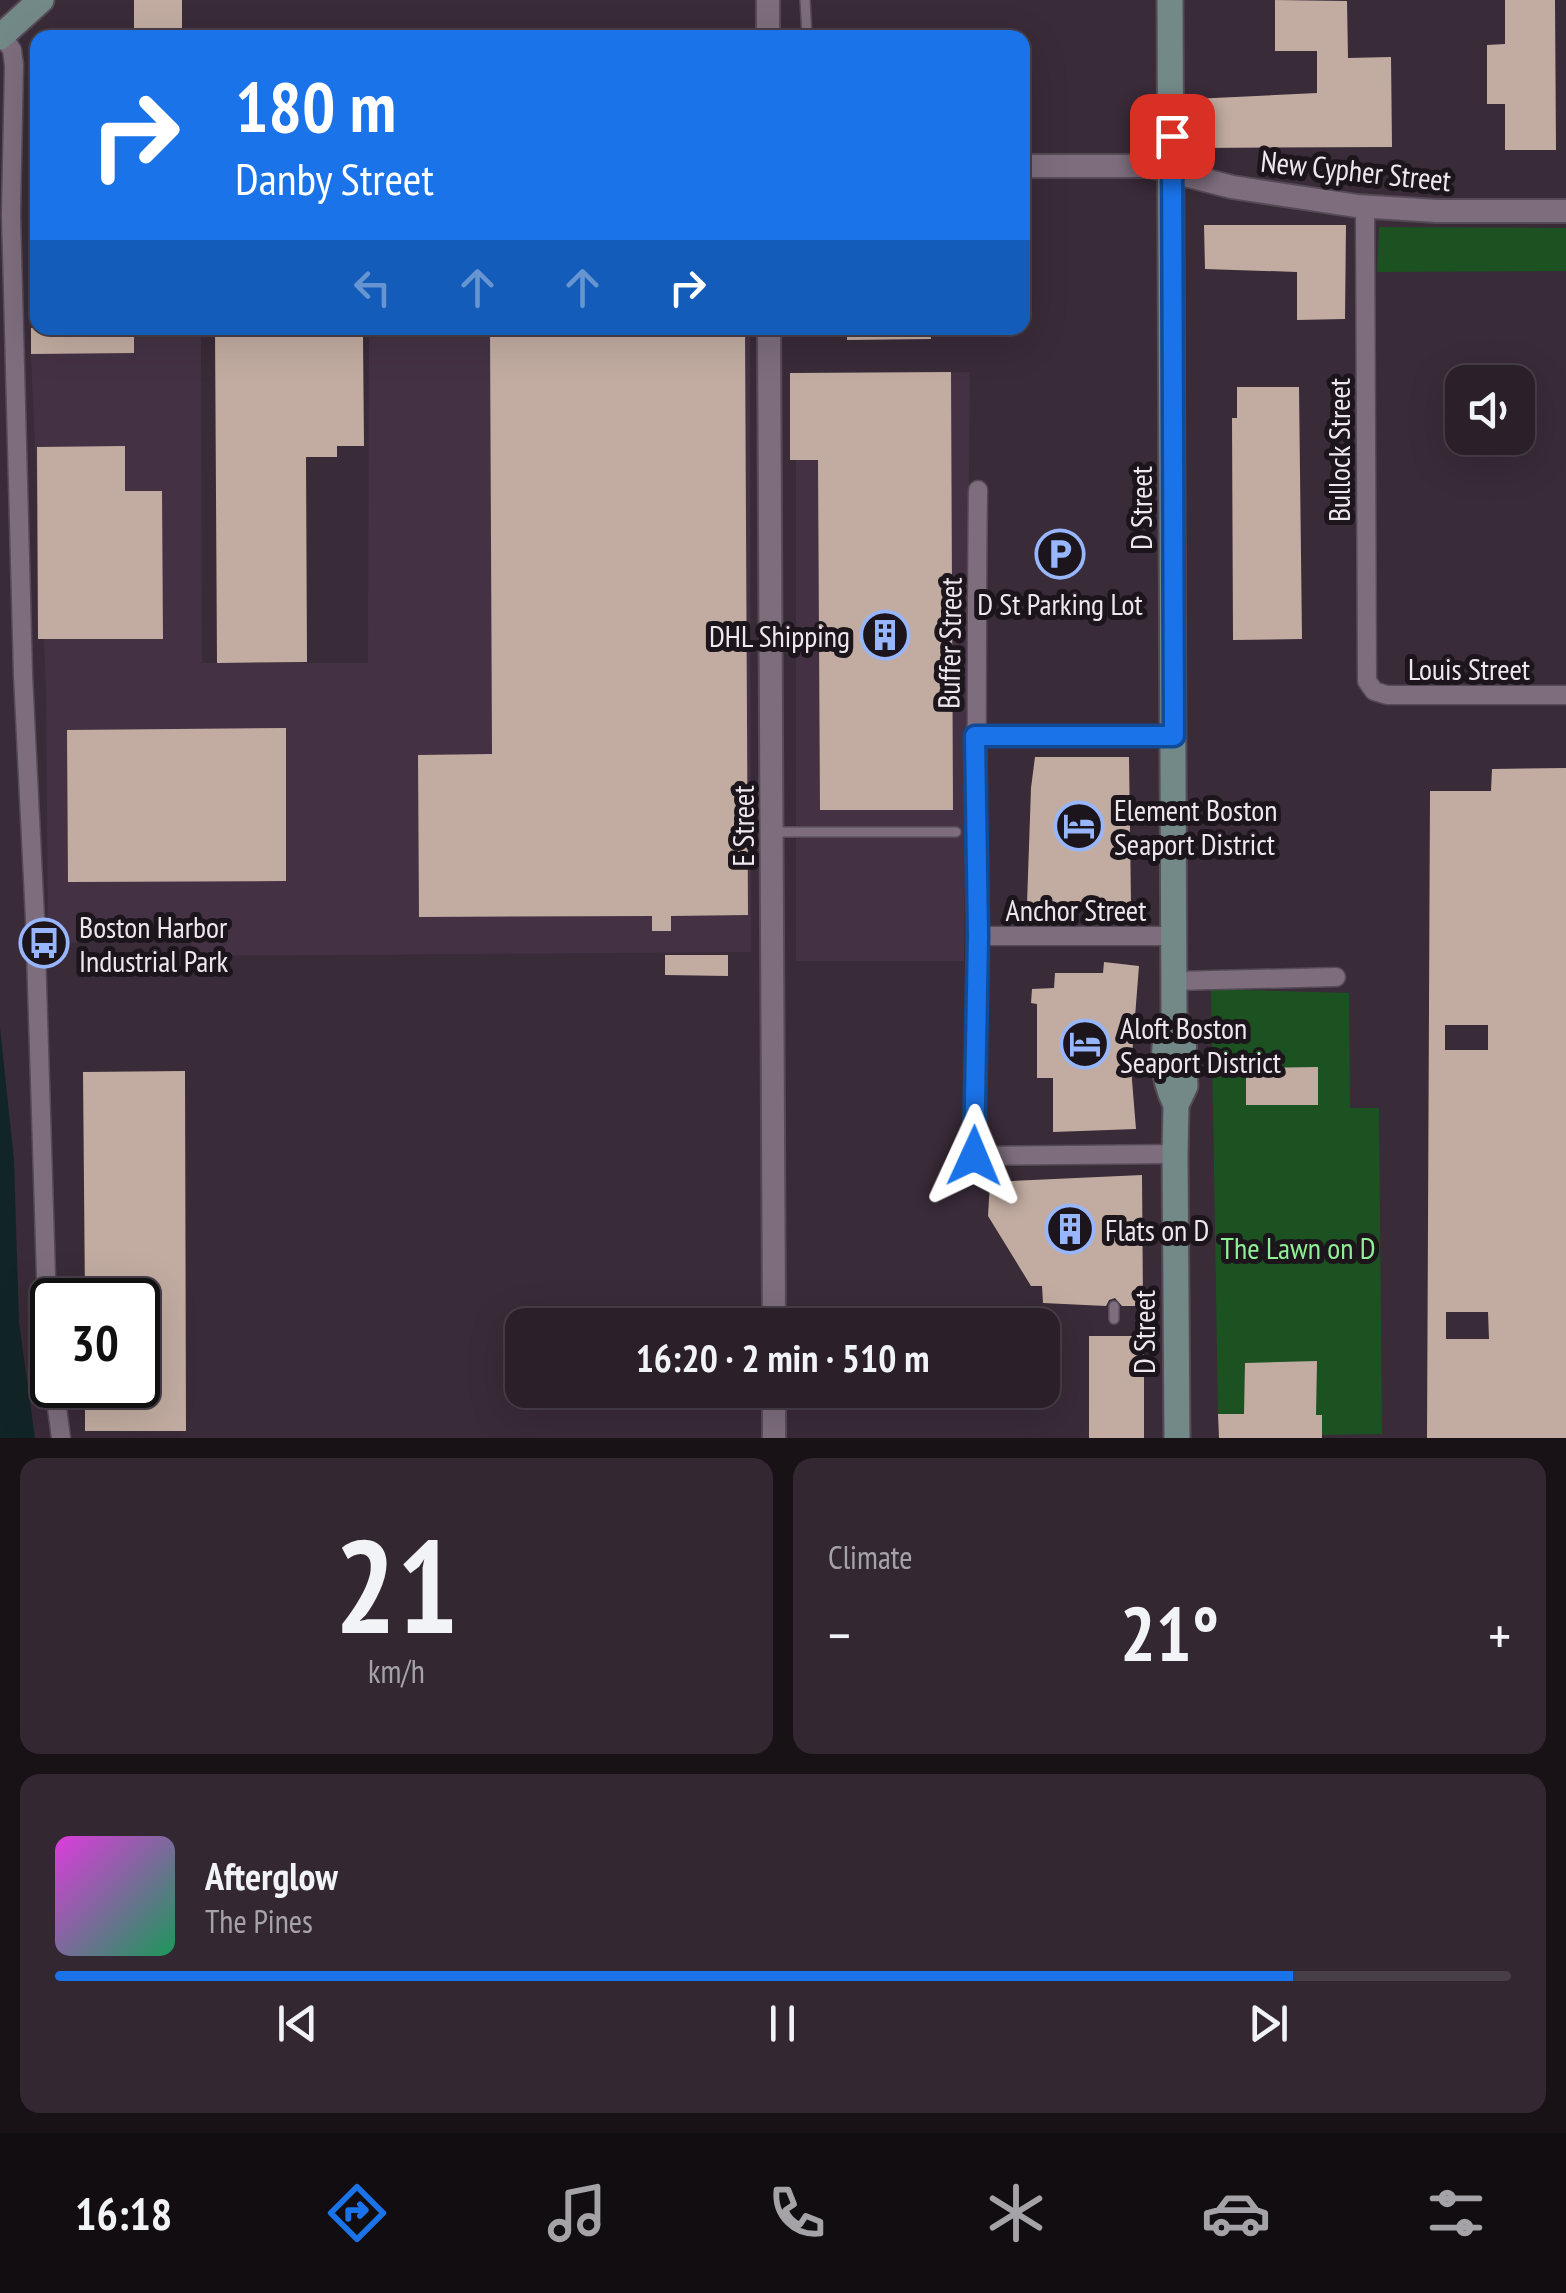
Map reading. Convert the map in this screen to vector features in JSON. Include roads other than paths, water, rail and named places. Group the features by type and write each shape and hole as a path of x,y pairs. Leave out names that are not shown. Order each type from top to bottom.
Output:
{"main road":[{"path":"1,36 41,0"},
{"name":"D Street","path":"1170,0 1174,1016 1164,1044 1167,1086 1176,1106 1177,1438"}],"street":[{"path":"768,0 768,30"},
{"path":"1,36 12,50 14,65 12,233 21,616 36,919 45,1278"},
{"name":"New Cypher Street","path":"1030,166 1150,166 1256,192 1365,206 1566,211"},
{"name":"Bullock Street","path":"1365,206 1365,672 1374,691"},
{"name":"E Street","path":"769,335 774,1308"},
{"name":"Buffer Street","path":"978,490 974,1156 1174,1154"},
{"name":"Louis Street","path":"1374,691 1392,696 1566,695"},
{"path":"975,736 1174,736"},
{"name":"Anchor Street","path":"978,936 1174,936"},
{"path":"1174,981 1336,977"},
{"path":"57,1408 60,1438"},
{"path":"774,1408 774,1438"}],"lane":[{"path":"805,0 807,30"},
{"path":"772,832 956,832"},
{"path":"1114,1306 1114,1319"}],"place":[{"name":"D St Parking Lot","path":"1060,554"},
{"name":"DHL Shipping","path":"885,635"},
{"name":"Element Boston Seaport District","path":"1079,826"},
{"name":"Boston Harbor Industrial Park","path":"44,943"},
{"name":"Aloft Boston Seaport District","path":"1085,1044"},
{"name":"Flats on D","path":"1070,1229"}],"park label":[{"name":"The Lawn on D","path":"1298,1247"}]}
